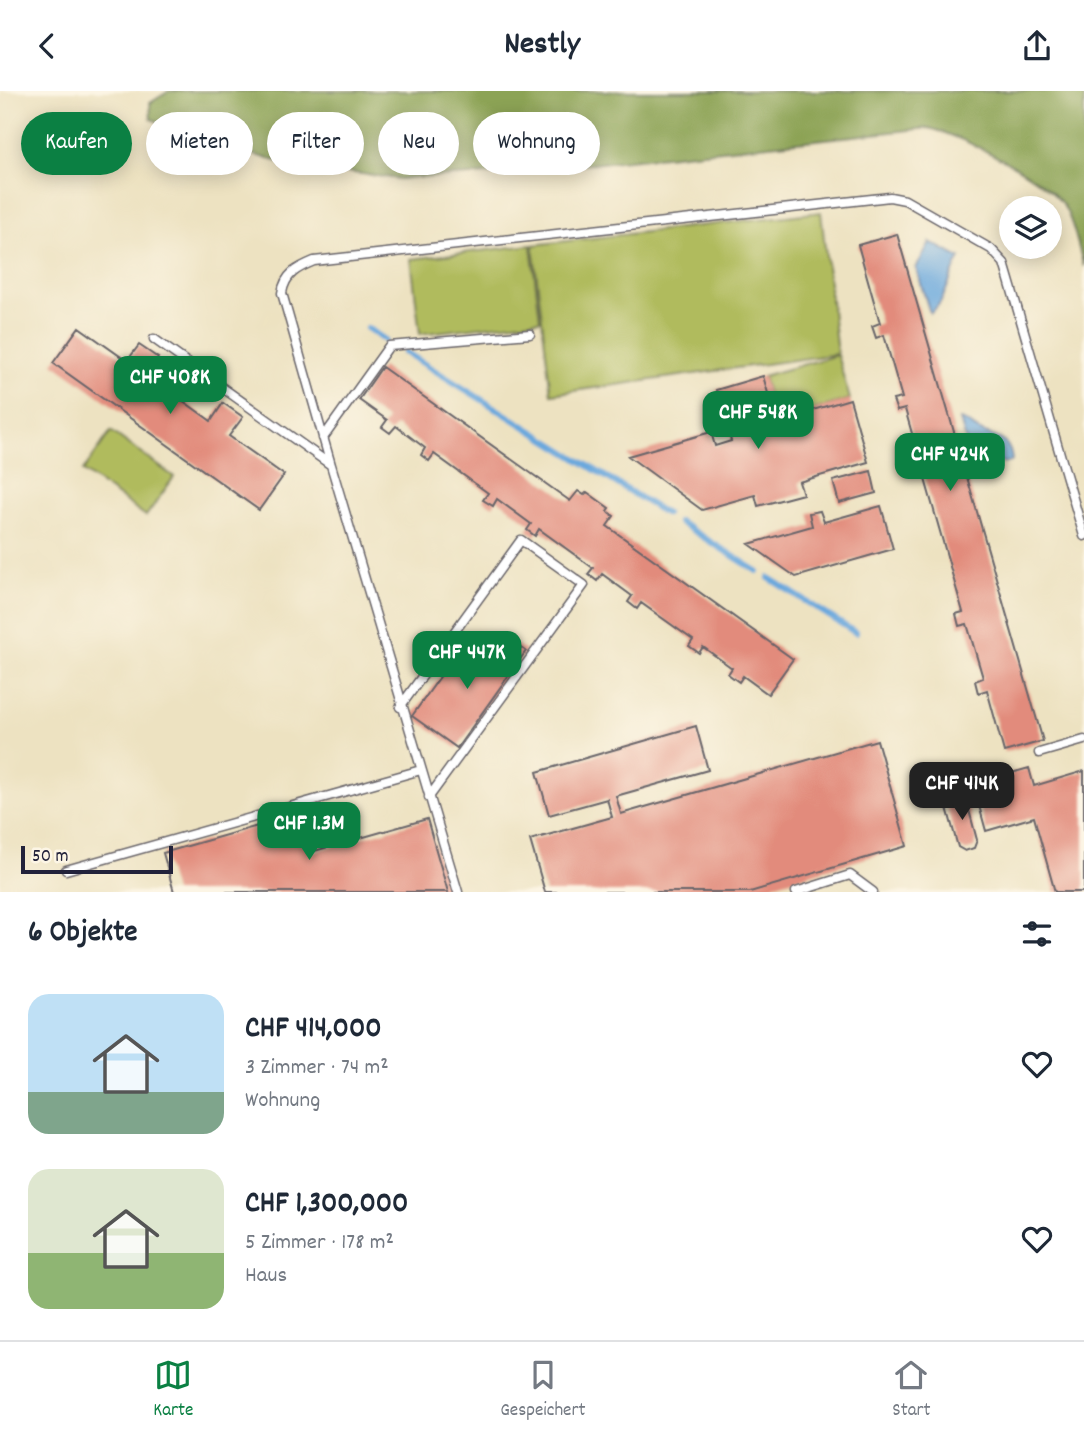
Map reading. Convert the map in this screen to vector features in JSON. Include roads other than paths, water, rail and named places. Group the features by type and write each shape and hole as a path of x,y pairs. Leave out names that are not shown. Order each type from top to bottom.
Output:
{"lane":[{"path":"458,892 400,707 282,293 284,280 298,267 314,261 890,197 905,200 991,249 1004,263 1084,536"},
{"path":"323,438 389,346 530,334"},
{"path":"154,339 331,465"},
{"path":"400,707 521,540 584,585 429,797"},
{"path":"1039,753 1084,740"},
{"path":"66,870 421,770"},
{"path":"796,892 850,875 873,892"}],"water":[{"path":"930,242 960,258 944,295 930,313 916,268"},
{"path":"960,420 1002,440 1009,447 1012,461 1004,463 967,444"}],"waterway":[{"path":"367,328 385,340"},
{"path":"405,352 666,514"},
{"path":"679,522 757,571"},
{"path":"769,578 856,633"}]}
